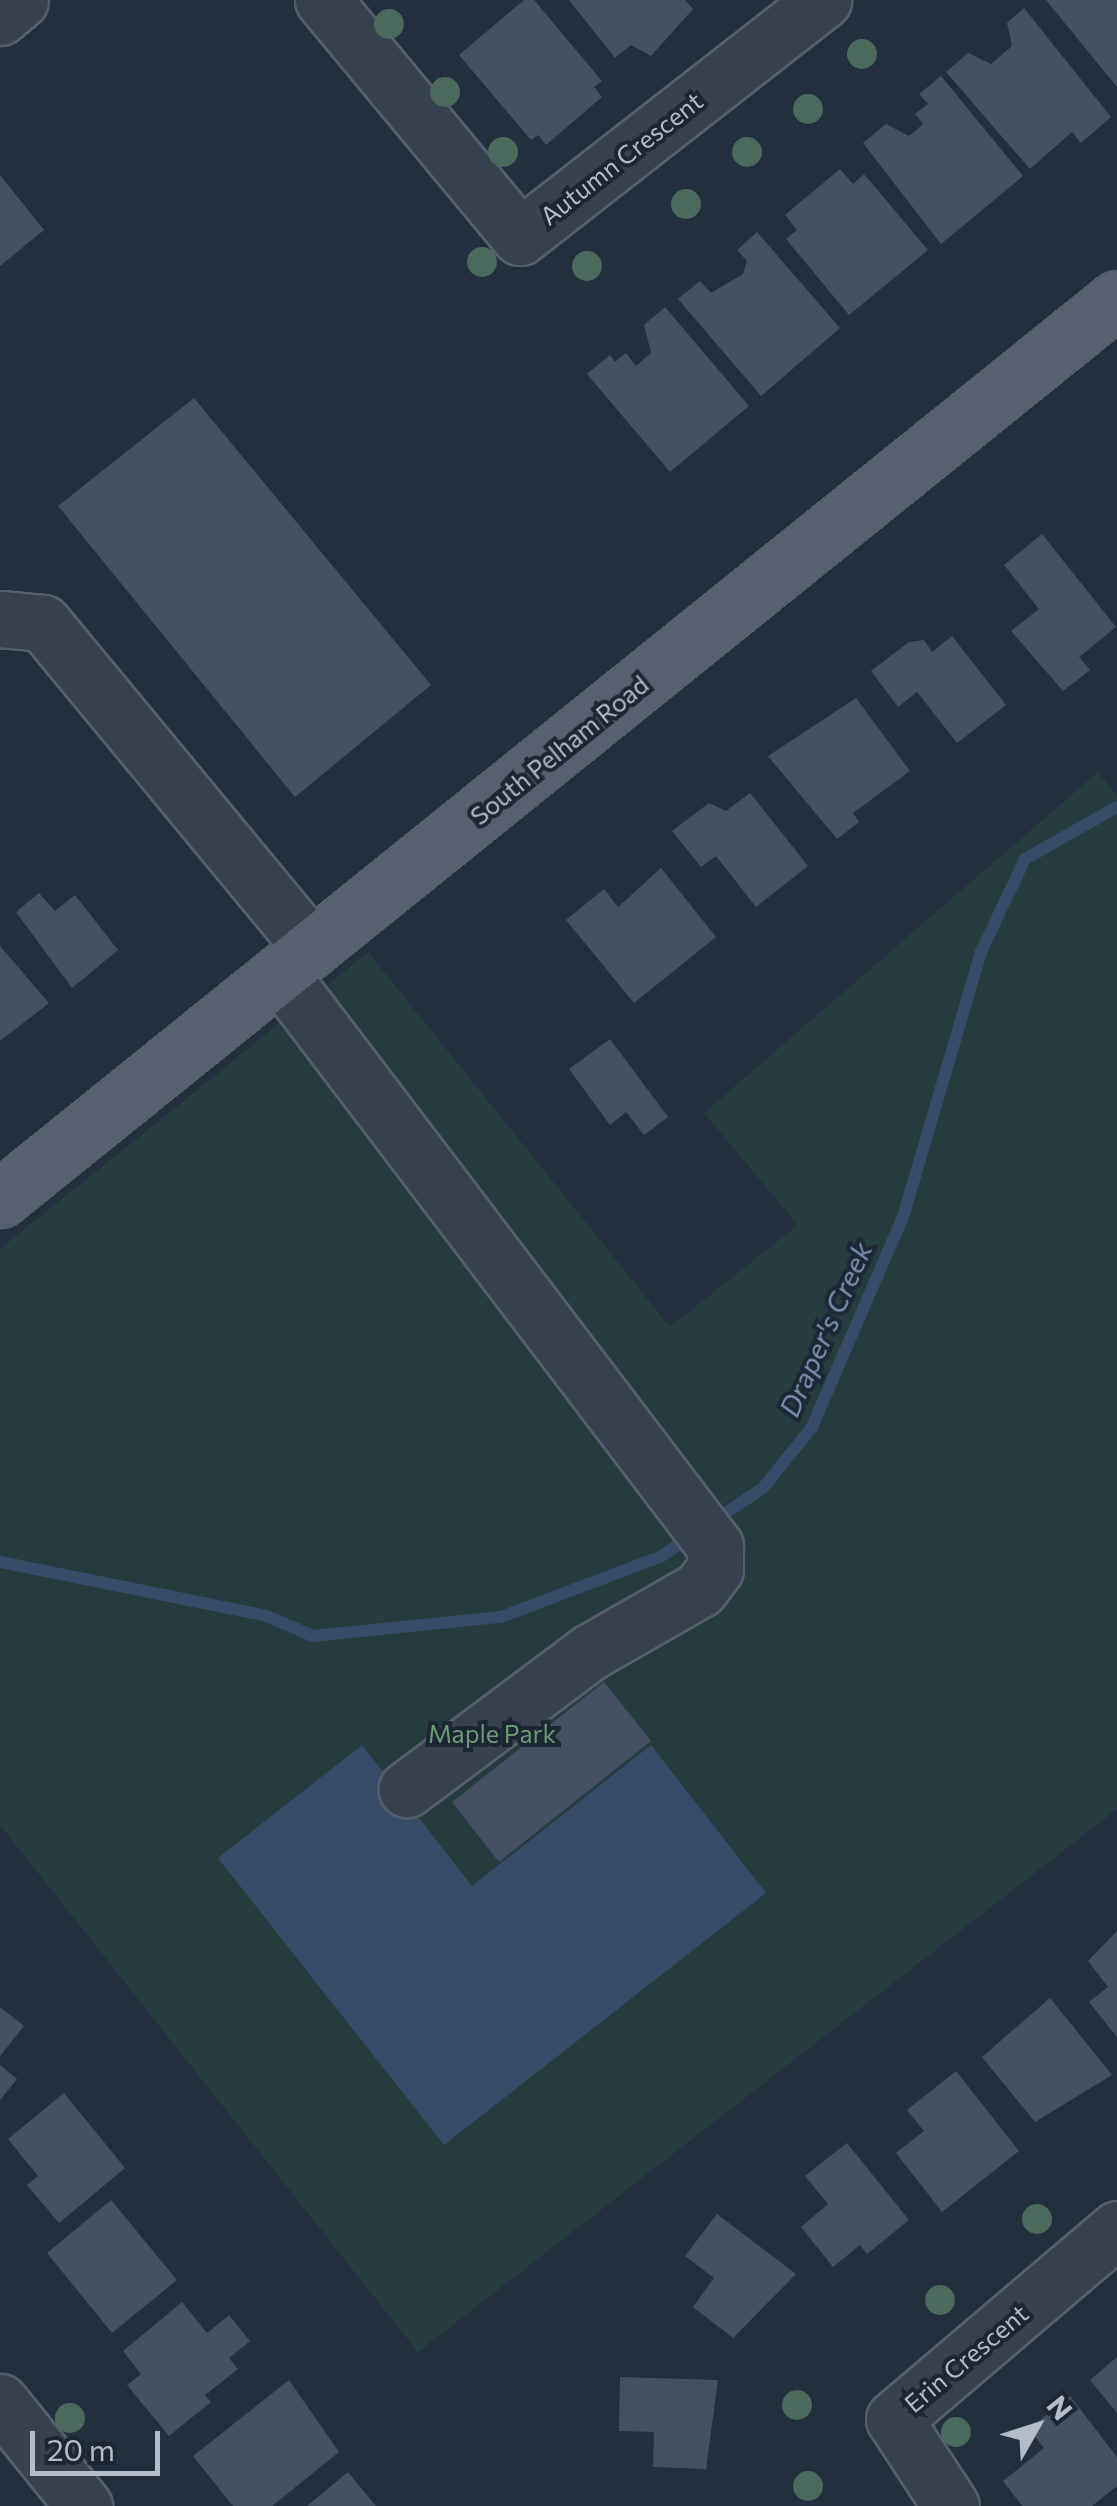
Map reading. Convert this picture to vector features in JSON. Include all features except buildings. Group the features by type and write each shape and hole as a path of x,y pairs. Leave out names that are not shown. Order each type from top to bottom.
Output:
{"main road":[{"name":"South Pelham Road","path":"0,1199 1117,299"}],"street":[{"path":"0,17 20,0"},
{"name":"Autumn Crescent","path":"323,0 520,237 824,0"},
{"path":"0,619 42,623 296,961 715,1546 715,1569 700,1590 468,1761 408,1790"},
{"name":"Erin Crescent","path":"951,2506 894,2419 1117,2229"},
{"path":"0,2402 84,2506"}],"green space":[{"name":"Maple Park","path":"1098,772 1117,796 1117,1809 418,2352 0,1825 0,1249 368,952 670,1327 798,1225 704,1113"}],"water":[{"path":"362,1745 472,1886 651,1745 766,1893 444,2145 218,1858"}],"waterway":[{"name":"Draper's Creek","path":"714,1521 763,1488 812,1427 903,1217 981,952 1025,859 1117,807"},
{"path":"0,1562 264,1615 313,1636 501,1617 660,1557 693,1535"}]}
